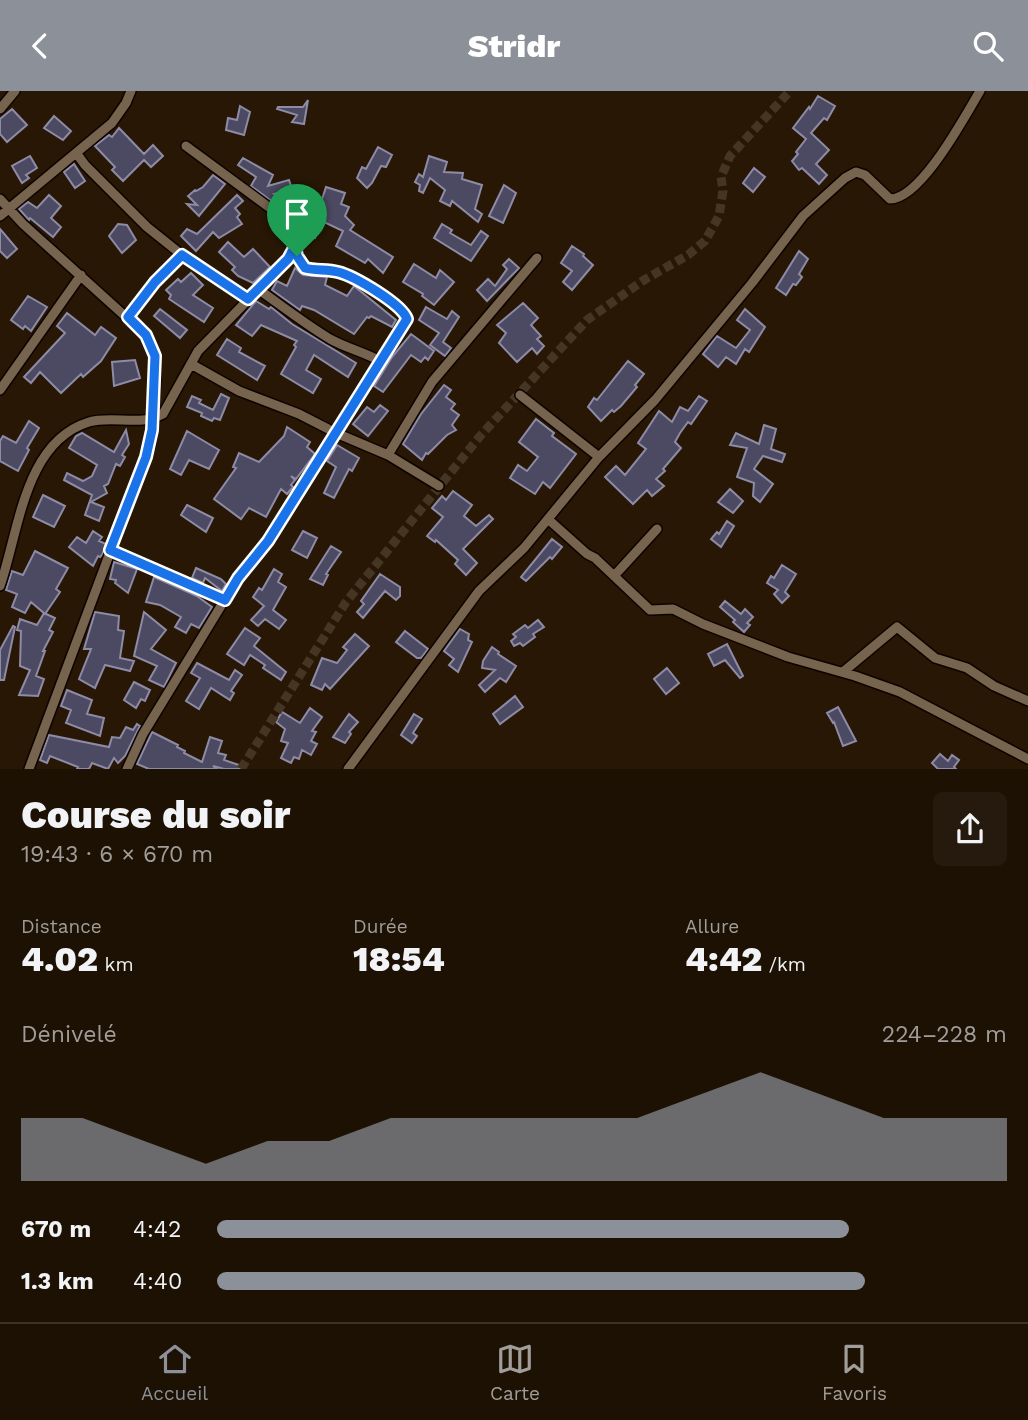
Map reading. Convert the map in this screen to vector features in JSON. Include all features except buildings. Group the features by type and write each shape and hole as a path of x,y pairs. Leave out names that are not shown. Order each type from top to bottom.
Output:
{"street":[{"path":"0,109 15,91"},
{"path":"4,212 78,154 112,123 131,91"},
{"path":"348,769 469,604 549,520 599,457 655,400 809,211 845,178 856,172 865,175 890,199 901,198 942,156 980,91"},
{"path":"127,769 143,734 238,578 268,541 405,323 405,313 350,276 305,268 297,256 293,225 186,146"},
{"path":"78,154 85,165 147,227 182,255 248,299"},
{"path":"0,199 4,212 81,275 146,335 155,356 151,443 29,769"},
{"path":"1,581 32,479 52,445 70,430 90,422 153,419 163,414 198,352 288,259 295,246"},
{"path":"128,317 155,282 182,255"},
{"path":"388,455 432,382 537,258"},
{"path":"0,390 81,275"},
{"path":"258,289 332,340 380,361"},
{"path":"191,365 239,391 287,409 388,455 439,486"},
{"path":"520,394 599,457"},
{"path":"549,520 650,610 673,608 703,624 788,657 900,692 1028,759"},
{"path":"614,576 657,529"},
{"path":"110,550 225,600"},
{"path":"843,673 895,628 900,628 935,658 967,668 994,686 1028,701"}],"tunnel":[{"path":"241,769 346,602 481,435 587,320 644,280 688,255 705,241 719,216 723,191 721,177 730,156 790,91"}],"route":[{"path":"295,246 297,256 305,268 337,272 365,284 405,313 407,319 268,541 248,564 225,600 110,550 151,443 155,356 146,335 128,317 155,282 182,255 248,299 288,259 295,246"}]}
